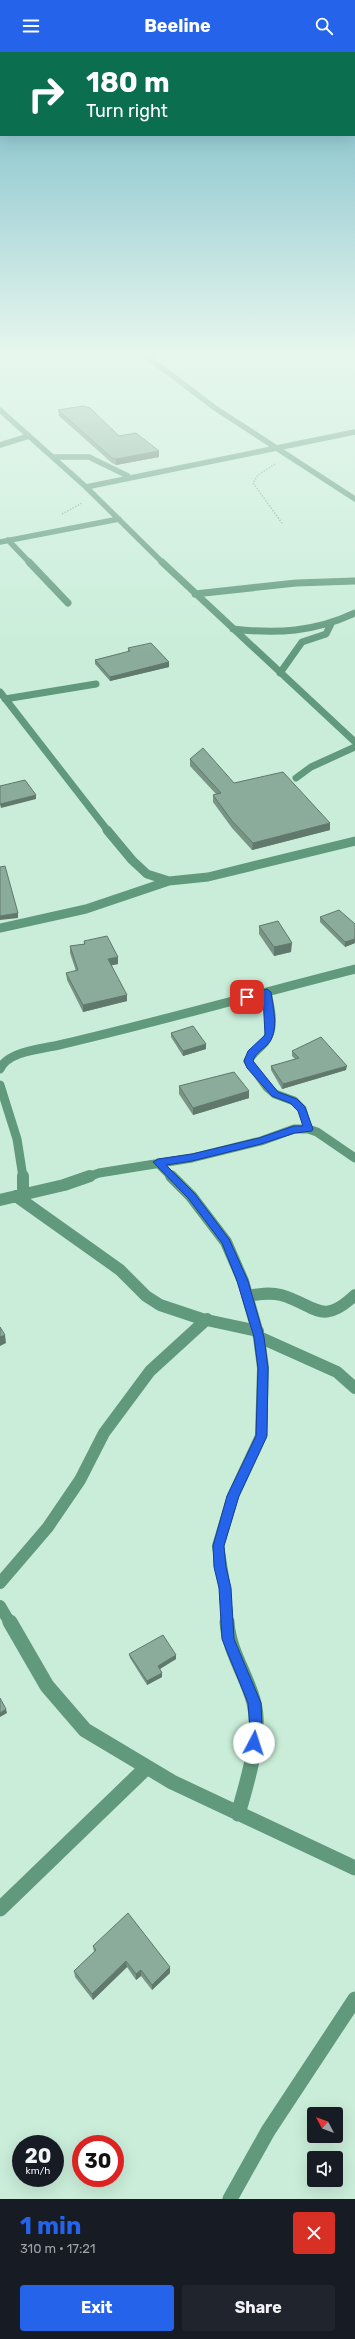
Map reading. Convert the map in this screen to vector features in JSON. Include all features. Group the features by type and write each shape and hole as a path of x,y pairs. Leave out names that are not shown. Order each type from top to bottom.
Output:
{"street":[{"path":"86,487 241,455"},
{"path":"288,455 355,498"},
{"path":"53,457 89,458 116,473 130,477"},
{"path":"53,457 86,487 195,594 355,742"},
{"path":"0,542 119,519"},
{"path":"8,540 68,603"},
{"path":"195,594 296,583 355,581"},
{"path":"233,629 286,634 331,624 355,613"},
{"path":"280,673 302,642 326,634 331,624"},
{"path":"2,696 96,684"},
{"path":"2,696 132,860 147,874 169,881"},
{"path":"296,778 311,767 355,747"},
{"path":"0,928 47,920 128,898 169,881 208,877 353,844"},
{"path":"0,1069 3,1062 12,1057 33,1050 141,1026 355,969"},
{"path":"267,992 270,1035 265,1043 251,1053 248,1061 267,1087 275,1094 294,1101 302,1109 308,1129"},
{"path":"0,1085 14,1125 21,1155 24,1182 20,1195"},
{"path":"0,1200 64,1185 99,1173 158,1162 192,1158 261,1141 294,1130 308,1129 317,1132 355,1158"},
{"path":"158,1162 191,1196 226,1242 247,1296 258,1334 263,1368 261,1436 233,1496 218,1546 220,1567 225,1588 228,1639 254,1703 256,1728 247,1784 238,1814"},
{"path":"20,1195 120,1270 150,1299 171,1308 258,1334 337,1372 355,1388"},
{"path":"247,1296 265,1293 281,1295 318,1312 326,1314 336,1312 355,1295"},
{"path":"0,1583 48,1527 80,1480 104,1433 150,1371 208,1319"},
{"path":"0,1606 47,1686 85,1730 172,1782 355,1868"},
{"path":"0,1909 147,1767"},
{"path":"230,2199 268,2131 355,1999"}],"path":[{"path":"282,524 253,483 258,476 285,455"}],"building":[{"path":"109,455 136,455 116,459"},
{"path":"151,643 169,662 110,677 95,660 130,651 128,648"},
{"path":"203,748 234,783 283,772 330,823 253,843 232,821 213,795 221,793 190,759"},
{"path":"25,780 36,795 0,804 0,786"},
{"path":"5,866 18,913 0,916 0,867"},
{"path":"339,910 355,924 355,939 345,942 320,917"},
{"path":"278,921 292,943 274,947 259,926"},
{"path":"107,936 118,957 108,959 127,995 83,1005 66,973 78,970 70,946 85,944 84,941"},
{"path":"193,1026 206,1044 183,1051 171,1033"},
{"path":"321,1037 347,1066 283,1084 271,1066 299,1058 292,1051"},
{"path":"234,1072 249,1091 193,1108 179,1086"},
{"path":"0,1327 5,1335 0,1337"},
{"path":"163,1635 176,1655 158,1666 162,1673 147,1681 129,1654"},
{"path":"0,1698 6,1709 0,1713"},
{"path":"128,1913 170,1967 152,1985 141,1970 136,1974 126,1961 92,1994 74,1971 96,1950 93,1946"}],"route":[{"path":"247,997 267,992 270,1015 270,1035 265,1043 251,1053 248,1061 250,1066 267,1087 275,1094 294,1101 302,1109 306,1118 308,1129 294,1130 261,1141 192,1158 158,1162 191,1196 226,1242 242,1281 259,1337 263,1368 261,1436 233,1496 223,1525 218,1546 220,1567 225,1588 228,1639 235,1660 254,1703 256,1728 254,1743"}]}
